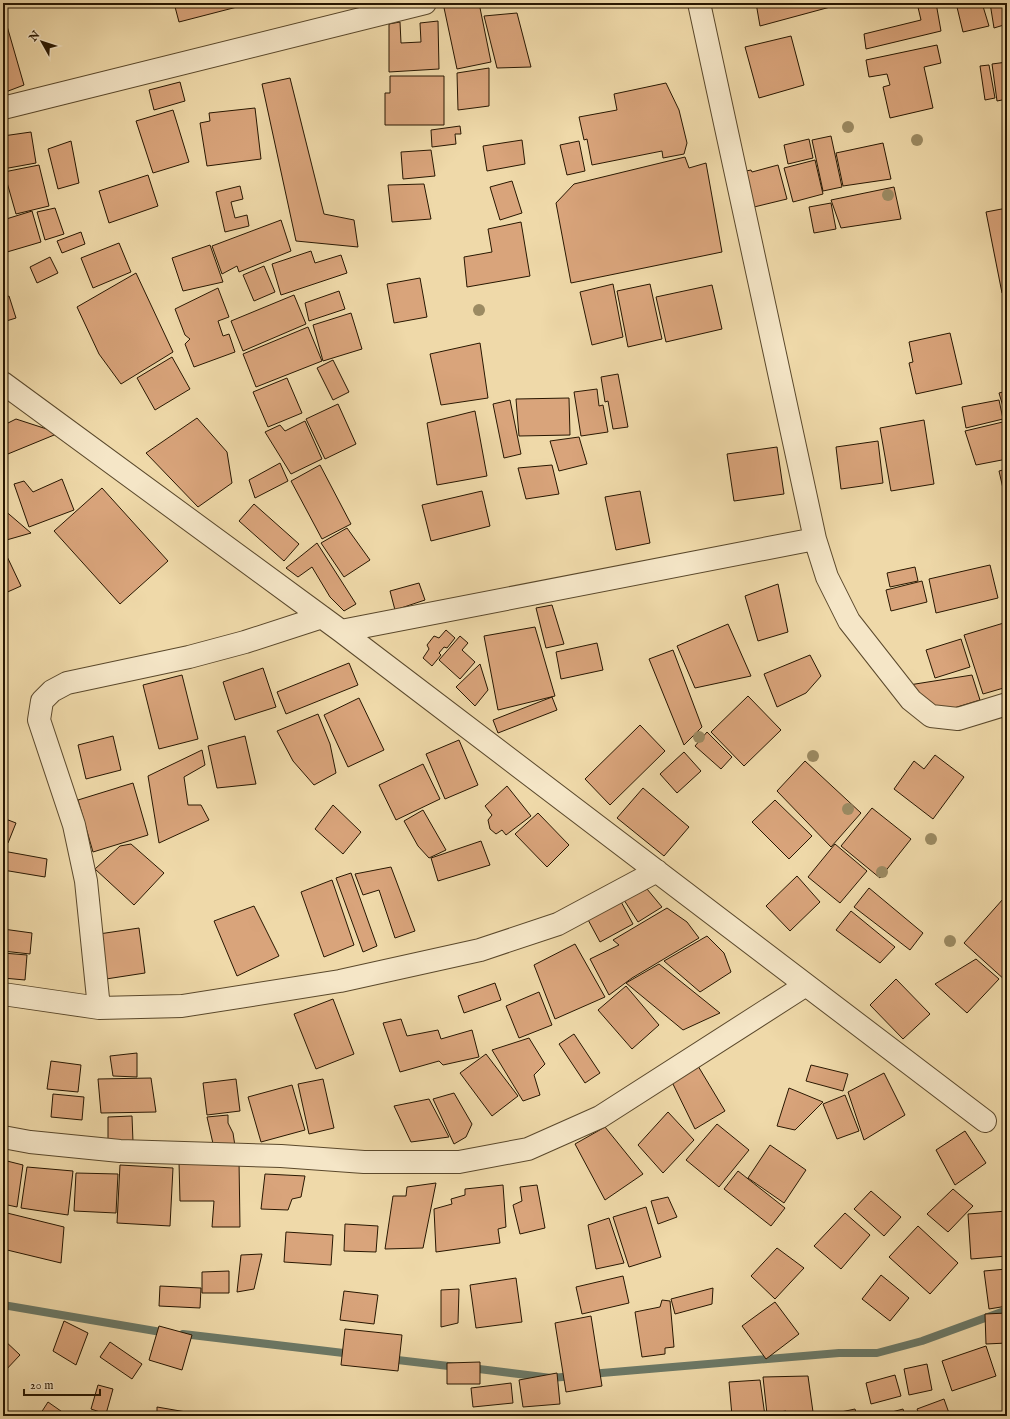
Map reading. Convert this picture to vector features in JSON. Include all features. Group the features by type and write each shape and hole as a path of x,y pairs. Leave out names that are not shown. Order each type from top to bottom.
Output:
{"street":[{"path":"3,108 425,3"},
{"path":"700,3 816,539 827,577 849,621 912,700 931,716 958,719 1007,704"},
{"path":"3,383 341,631 985,1120"},
{"path":"341,631 816,539"},
{"path":"99,1008 86,881 74,825 39,720 42,701 52,691 67,683 189,657 245,642 322,617"},
{"path":"3,994 99,1008 182,1006 340,981 480,950 558,924 658,871"},
{"path":"3,1137 30,1142 120,1151 281,1156 364,1162 459,1162 528,1148 600,1117 806,985"}],"building":[{"path":"174,3 236,3 237,7 179,22"},
{"path":"443,3 479,3 491,62 457,69"},
{"path":"756,3 845,3 760,26"},
{"path":"917,3 936,3 941,31 866,49 864,34 921,20"},
{"path":"956,3 982,3 989,26 963,32"},
{"path":"990,3 1007,3 1007,24 994,28"},
{"path":"517,13 531,67 497,68 484,16"},
{"path":"438,21 439,69 389,72 389,24 400,22 401,43 421,42 420,23"},
{"path":"7,26 24,85 3,93 3,27"},
{"path":"791,36 804,85 759,98 745,47"},
{"path":"937,45 941,63 924,67 933,108 890,118 883,87 890,85 887,74 869,77 866,60"},
{"path":"1007,62 1007,99 997,101 992,64"},
{"path":"989,65 995,98 985,100 980,66"},
{"path":"489,68 489,106 458,110 457,73"},
{"path":"390,76 444,76 444,125 385,125 385,93 390,93"},
{"path":"290,78 324,214 354,220 358,247 296,241 262,84"},
{"path":"180,82 185,101 154,110 149,90"},
{"path":"666,83 679,110 687,143 684,154 663,158 662,151 592,165 587,139 584,140 579,117 617,110 614,94"},
{"path":"255,108 261,159 207,166 200,123 210,121 209,113"},
{"path":"173,110 189,162 153,173 136,121"},
{"path":"460,126 461,134 455,134 456,144 432,147 431,130"},
{"path":"31,132 36,163 3,169 3,136"},
{"path":"831,136 842,187 823,191 812,140"},
{"path":"809,139 813,158 788,164 784,145"},
{"path":"522,140 525,164 487,171 483,146"},
{"path":"71,141 79,183 58,189 48,149"},
{"path":"579,141 585,171 567,175 560,145"},
{"path":"883,143 891,179 843,186 836,153"},
{"path":"431,150 435,176 403,179 401,152"},
{"path":"685,157 689,168 706,163 722,252 571,283 556,203 574,184"},
{"path":"815,160 823,194 793,202 784,168"},
{"path":"39,165 49,206 16,214 4,172"},
{"path":"778,165 787,199 750,208 741,172 751,170 752,172"},
{"path":"148,175 158,206 109,223 99,191"},
{"path":"512,181 522,213 500,220 490,187"},
{"path":"424,184 431,219 392,222 388,185"},
{"path":"240,186 243,199 231,202 235,218 247,215 249,226 225,232 216,192"},
{"path":"894,187 901,219 841,228 831,200"},
{"path":"831,203 836,229 814,233 809,207"},
{"path":"55,208 64,234 45,240 37,212"},
{"path":"1007,208 1007,292 1002,293 986,212"},
{"path":"32,211 41,242 7,252 3,239 3,220"},
{"path":"281,220 291,251 239,272 237,266 222,274 212,246"},
{"path":"521,222 530,276 467,287 464,257 492,252 488,229"},
{"path":"81,232 85,244 62,253 57,241"},
{"path":"119,243 131,272 93,288 81,258"},
{"path":"210,245 223,282 183,291 172,258"},
{"path":"311,251 315,263 341,255 347,273 281,295 272,264"},
{"path":"50,257 58,273 37,283 30,267"},
{"path":"264,266 275,292 254,301 243,275"},
{"path":"136,273 173,352 121,384 99,354 77,307"},
{"path":"420,278 427,317 394,323 387,284"},
{"path":"613,284 623,337 592,345 580,292"},
{"path":"650,284 662,339 628,347 617,291"},
{"path":"712,285 722,329 666,342 656,297"},
{"path":"218,288 229,317 218,321 223,336 229,334 235,352 194,367 185,344 190,339 185,335 175,309"},
{"path":"339,291 345,309 309,321 305,303"},
{"path":"294,295 306,324 243,351 231,321"},
{"path":"9,296 16,318 3,322 3,298"},
{"path":"351,313 362,349 323,361 313,325"},
{"path":"308,327 322,361 256,387 243,354"},
{"path":"950,333 962,384 916,394 909,363 913,362 909,342"},
{"path":"480,343 488,398 441,405 430,354"},
{"path":"172,357 190,389 155,410 137,378"},
{"path":"333,360 349,392 333,400 317,368"},
{"path":"618,374 628,427 613,429 608,401 605,402 601,377"},
{"path":"287,378 302,413 268,427 253,392"},
{"path":"597,389 599,406 603,405 608,432 581,436 574,392"},
{"path":"1007,391 1007,409 1004,410 999,393"},
{"path":"569,398 570,435 519,436 516,399"},
{"path":"510,400 521,454 504,458 493,404"},
{"path":"999,400 1003,419 966,428 962,407"},
{"path":"338,404 356,444 325,459 306,419"},
{"path":"475,411 487,476 437,485 427,423"},
{"path":"197,418 227,452 232,483 198,507 146,453"},
{"path":"16,419 59,433 3,456 3,421 6,424"},
{"path":"924,420 934,484 891,491 880,428"},
{"path":"305,421 322,459 291,474 265,432 280,425 285,431"},
{"path":"1007,421 1007,459 976,465 965,431"},
{"path":"579,437 587,464 559,471 550,441"},
{"path":"878,441 883,483 841,489 836,447"},
{"path":"777,447 784,494 734,501 727,454"},
{"path":"280,463 288,481 255,498 249,480"},
{"path":"320,465 351,524 322,539 291,481"},
{"path":"552,465 559,494 526,499 518,468"},
{"path":"1007,469 1007,506 999,471"},
{"path":"62,479 74,510 29,527 14,484 24,481 33,492"},
{"path":"102,488 168,561 120,604 54,531"},
{"path":"482,491 490,526 431,541 422,505"},
{"path":"640,491 650,543 616,550 605,497"},
{"path":"254,504 299,544 284,561 239,521"},
{"path":"3,509 31,533 3,541"},
{"path":"347,528 370,560 344,577 321,543"},
{"path":"317,543 356,604 344,611 330,597 312,567 298,577 286,568"},
{"path":"3,548 21,586 3,594"},
{"path":"990,565 998,598 936,613 929,579"},
{"path":"915,567 918,581 890,587 887,573"},
{"path":"922,581 927,602 891,611 886,590"},
{"path":"419,583 425,600 395,610 390,591"},
{"path":"778,584 788,632 758,641 745,596"},
{"path":"552,605 564,644 546,648 536,608"},
{"path":"1007,622 1007,687 983,694 964,635"},
{"path":"728,624 751,676 695,688 677,646"},
{"path":"535,627 555,696 498,710 484,636"},
{"path":"446,630 455,638 447,648 444,647 439,653 441,655 432,666 423,658 429,649 427,645 434,636 439,638"},
{"path":"460,636 468,643 462,650 475,662 460,679 439,660"},
{"path":"961,639 970,667 935,678 926,650"},
{"path":"597,643 603,670 561,679 556,652"},
{"path":"673,650 702,727 684,745 649,659"},
{"path":"810,655 821,676 806,693 777,707 764,674"},
{"path":"349,663 358,685 286,714 277,692"},
{"path":"480,664 488,690 475,706 456,687"},
{"path":"263,668 276,707 235,720 223,682"},
{"path":"182,675 198,739 159,749 143,685"},
{"path":"972,675 980,700 944,711 912,697 909,685"},
{"path":"748,696 781,730 744,766 711,732"},
{"path":"552,697 557,710 498,733 493,720"},
{"path":"359,698 384,750 348,767 324,715"},
{"path":"318,714 330,744 336,773 314,785 293,761 277,731"},
{"path":"640,725 665,751 610,805 585,779"},
{"path":"707,732 732,757 721,769 695,746"},
{"path":"113,736 121,770 86,779 78,745"},
{"path":"245,736 256,784 217,788 208,746"},
{"path":"459,740 478,785 445,799 426,754"},
{"path":"202,750 205,765 184,777 188,805 201,805 209,820 159,843 148,776"},
{"path":"684,752 701,771 677,793 660,774"},
{"path":"935,755 964,777 933,819 894,789 914,761 924,769"},
{"path":"805,761 861,813 831,847 777,791"},
{"path":"423,764 440,799 396,820 379,785"},
{"path":"133,783 148,835 93,852 78,800"},
{"path":"507,786 531,816 506,835 502,830 496,834 490,829 488,820 492,815 485,806"},
{"path":"643,788 689,827 664,856 617,818"},
{"path":"775,800 812,836 789,859 752,822"},
{"path":"333,805 361,832 343,854 315,829"},
{"path":"872,808 911,839 880,878 841,846"},
{"path":"423,810 446,850 429,858 418,846 404,821"},
{"path":"538,813 569,845 547,867 515,834"},
{"path":"3,818 16,823 8,843 3,841"},
{"path":"481,841 490,865 438,881 431,858"},
{"path":"131,844 164,873 134,905 95,869 120,846"},
{"path":"835,844 867,871 840,903 808,877"},
{"path":"3,851 47,859 45,877 3,870"},
{"path":"391,867 415,931 395,938 379,890 363,895 355,874"},
{"path":"351,873 377,946 363,952 336,878"},
{"path":"797,876 820,902 790,931 766,906"},
{"path":"332,880 354,945 324,957 301,892"},
{"path":"869,888 923,933 910,950 854,907"},
{"path":"647,889 662,907 638,922 624,900"},
{"path":"619,898 633,924 600,942 586,916"},
{"path":"1003,899 1007,903 1006,981 964,943"},
{"path":"254,906 279,956 237,976 214,921"},
{"path":"667,908 687,922 699,938 632,978 609,995 590,959 619,945 613,940"},
{"path":"851,911 895,947 880,963 836,930"},
{"path":"139,928 145,973 106,979 99,934"},
{"path":"3,929 32,933 30,954 3,951"},
{"path":"707,936 724,953 731,972 700,992 664,961"},
{"path":"575,944 605,997 555,1019 534,965"},
{"path":"3,953 27,955 25,980 3,978"},
{"path":"976,959 999,979 967,1013 935,984"},
{"path":"659,964 720,1013 683,1030 626,983"},
{"path":"896,979 930,1014 903,1039 870,1005"},
{"path":"495,983 501,1000 464,1013 458,996"},
{"path":"626,986 659,1025 632,1049 598,1010"},
{"path":"539,992 552,1025 519,1038 506,1006"},
{"path":"333,999 354,1054 316,1069 294,1014"},
{"path":"401,1019 407,1036 438,1030 441,1039 472,1030 479,1057 443,1065 439,1061 400,1072 383,1023"},
{"path":"574,1034 600,1073 585,1083 559,1044"},
{"path":"529,1038 545,1064 534,1075 540,1095 523,1101 492,1050"},
{"path":"137,1053 137,1077 113,1076 110,1056"},
{"path":"486,1054 518,1096 492,1116 460,1073"},
{"path":"51,1061 81,1065 78,1092 47,1089"},
{"path":"811,1065 848,1074 843,1091 806,1081"},
{"path":"698,1066 725,1111 695,1129 671,1080"},
{"path":"884,1073 905,1115 864,1140 848,1092"},
{"path":"151,1078 156,1112 101,1113 98,1079"},
{"path":"236,1079 240,1111 207,1115 203,1083"},
{"path":"323,1079 334,1128 309,1134 298,1084"},
{"path":"292,1085 305,1130 261,1142 248,1097"},
{"path":"789,1088 823,1102 795,1130 777,1126"},
{"path":"454,1093 472,1124 466,1137 454,1144 433,1099"},
{"path":"53,1094 84,1097 82,1120 51,1117"},
{"path":"845,1095 859,1131 837,1139 823,1104"},
{"path":"429,1099 449,1137 411,1142 394,1106"},
{"path":"668,1112 694,1140 663,1173 638,1145"},
{"path":"228,1115 228,1123 233,1133 235,1146 214,1148 207,1117"},
{"path":"132,1116 133,1142 108,1143 108,1117"},
{"path":"717,1124 749,1150 719,1187 686,1160"},
{"path":"605,1127 643,1174 605,1200 575,1144"},
{"path":"965,1131 986,1163 955,1185 936,1150"},
{"path":"770,1145 806,1170 784,1203 748,1178"},
{"path":"3,1160 23,1165 17,1207 3,1204"},
{"path":"239,1161 240,1227 212,1227 214,1201 180,1201 179,1162"},
{"path":"120,1165 173,1168 170,1226 117,1223"},
{"path":"27,1167 73,1171 68,1215 21,1208"},
{"path":"738,1171 785,1208 771,1226 724,1189"},
{"path":"76,1173 118,1174 116,1213 74,1211"},
{"path":"265,1174 305,1176 301,1197 292,1199 288,1210 261,1209"},
{"path":"436,1183 423,1248 385,1249 393,1196 406,1196 407,1187"},
{"path":"503,1185 506,1227 498,1229 500,1243 436,1252 434,1209 452,1204 451,1199 465,1195 465,1189"},
{"path":"537,1185 545,1228 520,1234 513,1205 522,1201 520,1187"},
{"path":"953,1189 973,1206 948,1232 927,1214"},
{"path":"871,1191 901,1217 884,1236 854,1209"},
{"path":"668,1197 677,1217 658,1224 651,1201"},
{"path":"646,1207 661,1257 629,1267 613,1217"},
{"path":"1007,1211 1007,1256 971,1259 968,1214"},
{"path":"3,1212 64,1227 61,1263 3,1249"},
{"path":"845,1213 870,1235 841,1269 814,1246"},
{"path":"609,1218 624,1263 596,1269 588,1225"},
{"path":"345,1224 378,1226 376,1252 344,1251"},
{"path":"918,1226 958,1263 930,1294 889,1257"},
{"path":"286,1232 333,1235 331,1265 284,1262"},
{"path":"777,1248 804,1268 775,1299 751,1276"},
{"path":"262,1254 254,1289 237,1292 241,1255"},
{"path":"1007,1269 1007,1306 989,1309 984,1271"},
{"path":"229,1271 229,1293 202,1293 202,1272"},
{"path":"881,1275 909,1298 890,1321 862,1299"},
{"path":"623,1276 629,1303 582,1314 576,1287"},
{"path":"516,1278 522,1322 476,1328 470,1285"},
{"path":"160,1286 201,1288 200,1308 159,1306"},
{"path":"713,1288 712,1304 675,1314 671,1299"},
{"path":"459,1289 458,1323 441,1327 441,1290"},
{"path":"344,1291 378,1295 374,1324 340,1320"},
{"path":"662,1300 670,1301 674,1347 665,1348 665,1354 642,1357 635,1312 660,1307"},
{"path":"775,1302 799,1334 766,1359 742,1326"},
{"path":"1007,1313 1007,1343 986,1344 985,1314"},
{"path":"591,1316 602,1386 566,1392 555,1323"},
{"path":"64,1321 88,1333 76,1365 53,1351"},
{"path":"159,1326 192,1335 182,1370 149,1360"},
{"path":"345,1329 402,1335 398,1371 341,1365"},
{"path":"3,1339 20,1355 3,1373"},
{"path":"110,1342 142,1364 132,1379 100,1357"},
{"path":"986,1346 996,1376 952,1391 942,1361"},
{"path":"480,1362 480,1384 447,1384 447,1363"},
{"path":"927,1364 932,1390 909,1395 904,1369"},
{"path":"557,1373 560,1404 523,1407 519,1380"},
{"path":"895,1375 901,1396 871,1404 866,1383"},
{"path":"808,1376 813,1412 789,1416 786,1411 767,1414 763,1377"},
{"path":"760,1380 765,1416 732,1416 729,1382"},
{"path":"511,1383 513,1403 473,1407 471,1388"},
{"path":"98,1385 113,1389 106,1414 91,1409"},
{"path":"944,1399 950,1416 920,1416 917,1409"},
{"path":"48,1402 68,1416 39,1416"},
{"path":"157,1407 192,1413 192,1416 157,1416"},
{"path":"855,1409 857,1416 822,1416"},
{"path":"903,1409 905,1416 877,1416"}],"waterway":[{"path":"3,1305 167,1333"},
{"path":"590,1374 839,1353 877,1353 922,1341 1007,1310"},
{"path":"183,1334 352,1354"},
{"path":"389,1359 457,1367"},
{"path":"471,1368 551,1378 574,1376"}]}
